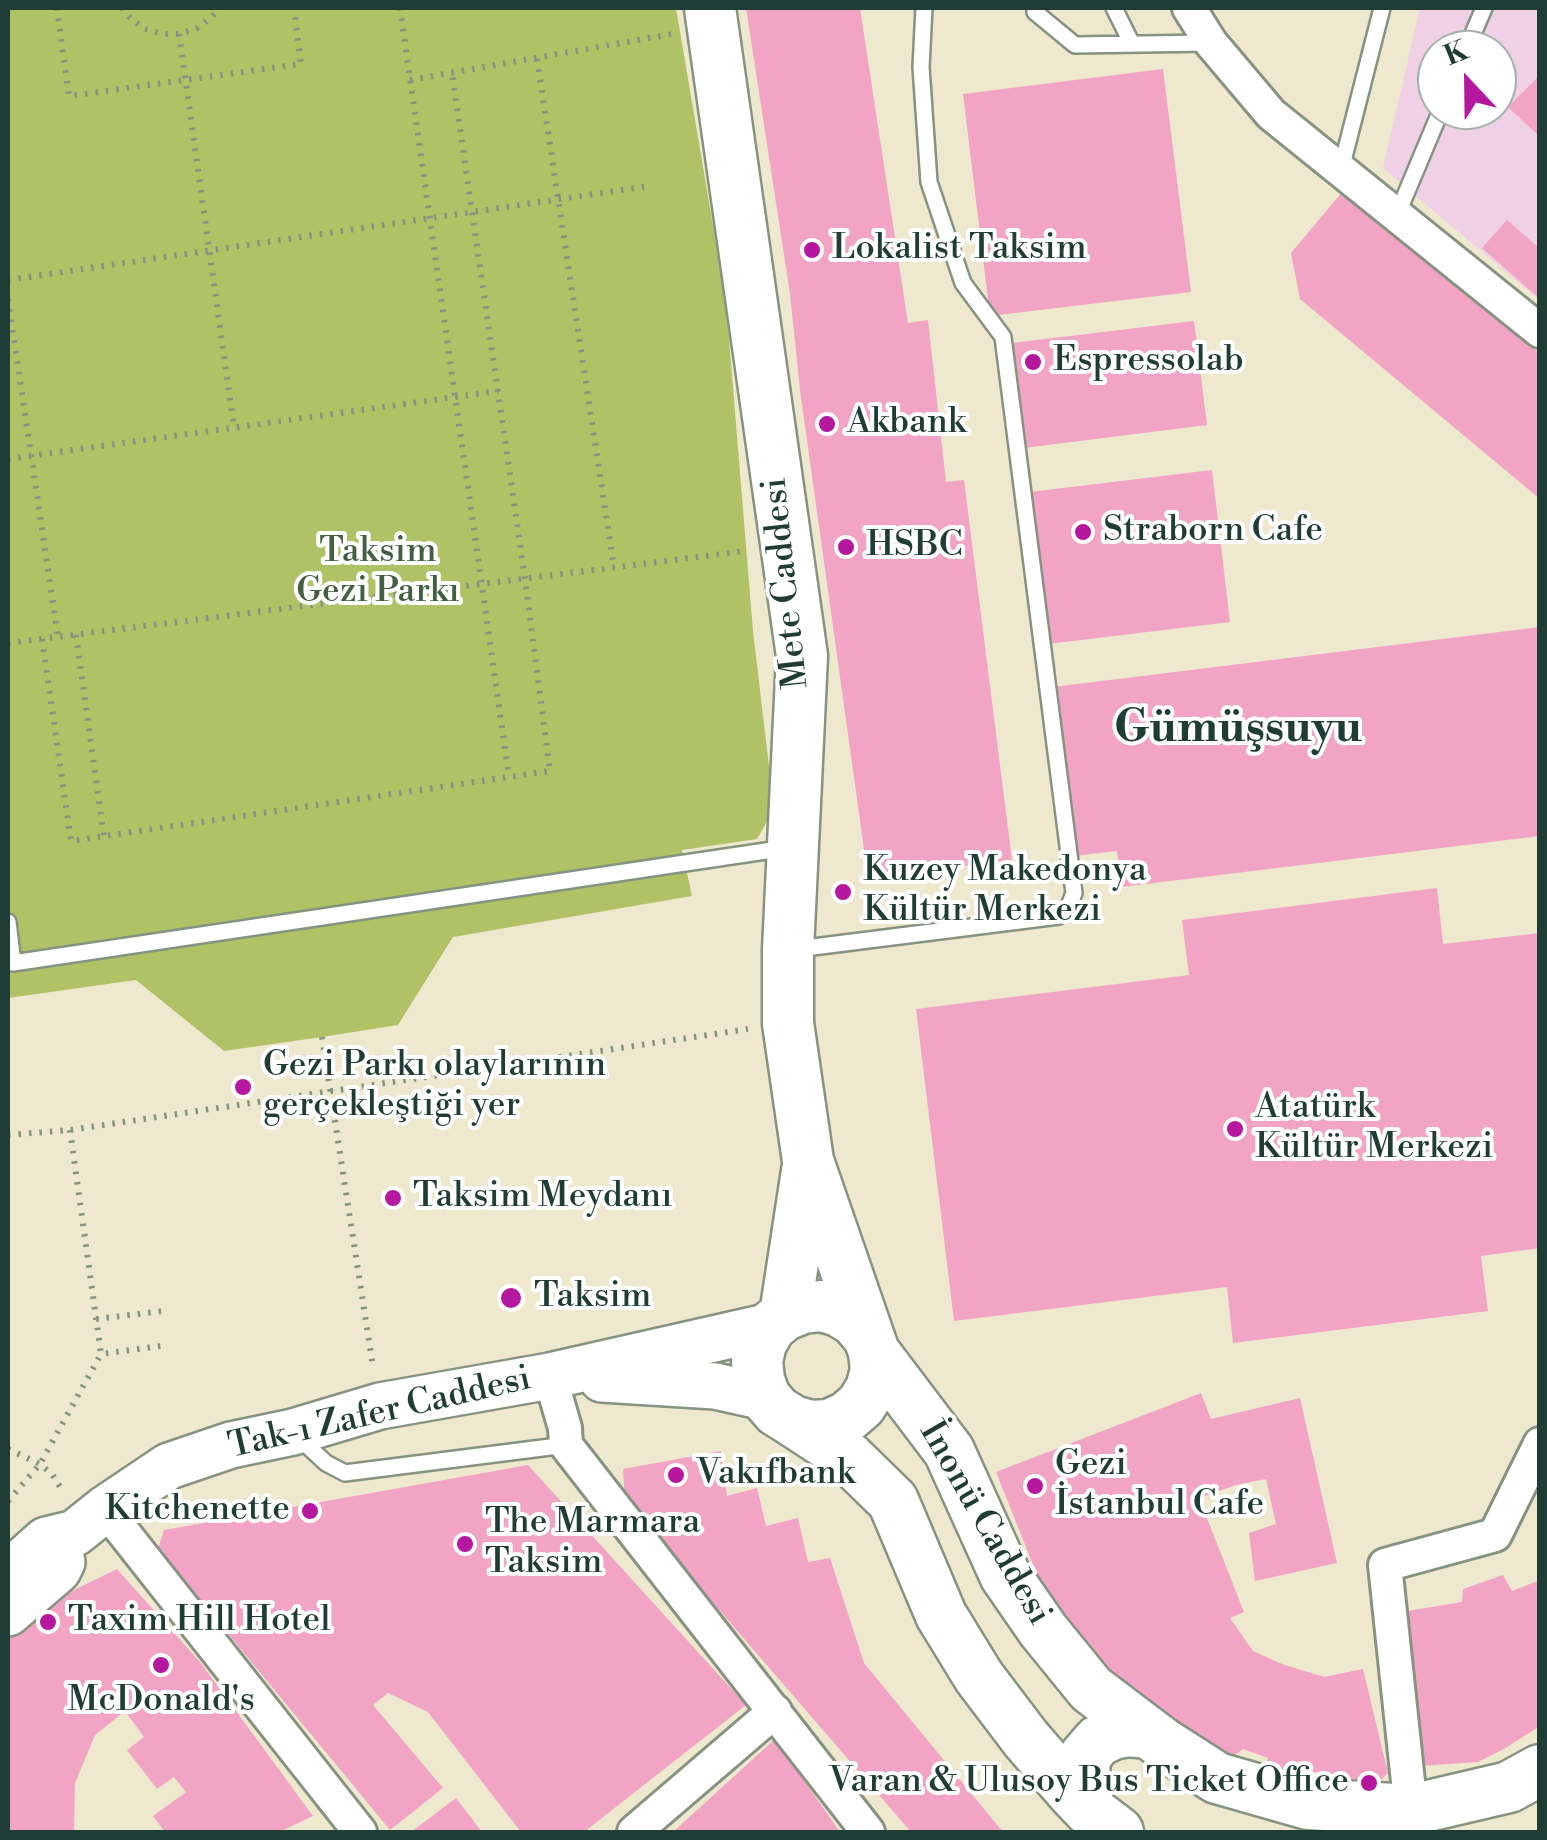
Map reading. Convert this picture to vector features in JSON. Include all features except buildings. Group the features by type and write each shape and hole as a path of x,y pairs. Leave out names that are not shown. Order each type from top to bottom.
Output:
{"main road":[{"name":"Mete Caddesi","path":"710,8 802,656 788,1023 808,1162"},
{"path":"808,1162 778,1320 761,1343 757,1361 779,1409 848,1457 893,1501 941,1615 979,1677 1026,1739 1103,1821"},
{"path":"550,1376 715,1386 779,1409 811,1426 829,1425 847,1417 871,1389 876,1370 871,1343 808,1162"},
{"path":"550,1376 821,1306 840,1311 855,1321 871,1343"},
{"name":"İnonü Caddesi","path":"871,1343 948,1451 1005,1575 1044,1630 1092,1689 1149,1733 1218,1778 1308,1804 1410,1810 1509,1787 1540,1770"},
{"name":"Tak-ı Zafer Caddesi","path":"8,1574 46,1540 90,1521 168,1466 231,1444 293,1432 380,1406 550,1376"},
{"path":"8,1613 58,1570 90,1521"},
{"path":"1103,1821 1084,1781 1085,1756 1098,1741 1113,1734 1149,1733"}],"street":[{"path":"1189,8 1211,43 1271,114 1540,330"},
{"path":"550,1376 566,1444 868,1832"},
{"path":"1410,1810 1385,1565 1495,1534 1540,1444"},
{"path":"90,1521 360,1832"},
{"path":"634,1832 775,1711"}],"lane":[{"path":"788,950 1059,916 1074,893 1002,337 963,283 929,182 921,67 924,8"},
{"path":"1034,8 1074,45 1211,43"},
{"path":"1114,8 1132,44"},
{"path":"1341,168 1382,8"},
{"path":"1397,216 1433,130"},
{"path":"8,922 14,963 794,847"},
{"path":"293,1432 326,1463 345,1472 566,1444"}],"path":[{"path":"57,8 70,96 301,64 294,8"},
{"path":"122,8 145,29 162,34 197,28 219,8"},
{"path":"400,8 508,778"},
{"path":"179,34 234,428"},
{"path":"410,80 623,44"},
{"path":"537,59 614,568"},
{"path":"42,640 71,841 550,771 452,73"},
{"path":"8,280 649,186"},
{"path":"8,299 58,637"},
{"path":"8,459 498,391"},
{"path":"8,643 786,546"},
{"path":"76,635 104,836"},
{"path":"8,1135 70,1130 330,1093 788,1023"},
{"path":"322,1037 380,1406"},
{"path":"8,1501 40,1464 101,1354 70,1130"},
{"path":"96,1320 163,1311"},
{"path":"364,1315 378,1312"},
{"path":"101,1354 168,1345"},
{"path":"8,1449 40,1464"}],"shaded area":[{"path":"1420,8 1539,8 1539,300 1383,168"}],"green space":[{"name":"Taksim Gezi Parkı","path":"8,8 676,8 726,302 753,631 774,809 757,839 682,850 692,896 453,937 398,1025 322,1037 224,1051 136,980 8,998"}],"place":[{"name":"Lokalist Taksim","path":"812,250"},
{"name":"Espressolab","path":"1033,362"},
{"name":"Akbank","path":"827,424"},
{"name":"Straborn Cafe","path":"1083,532"},
{"name":"HSBC","path":"846,547"},
{"name":"Kuzey Makedonya Kültür Merkezi","path":"843,892"},
{"name":"Gezi Parkı olaylarının gerçekleştiği yer","path":"243,1087"},
{"name":"Atatürk Kültür Merkezi","path":"1235,1129"},
{"name":"Taksim Meydanı","path":"393,1198"},
{"name":"Taksim","path":"511,1298"},
{"name":"Vakıfbank","path":"676,1475"},
{"name":"Gezi İstanbul Cafe","path":"1035,1486"},
{"name":"Kitchenette","path":"310,1511"},
{"name":"The Marmara Taksim","path":"465,1544"},
{"name":"Taxim Hill Hotel","path":"48,1622"},
{"name":"McDonald's","path":"161,1665"},
{"name":"Varan & Ulusoy Bus Ticket Office","path":"1369,1783"}],"district":[{"name":"Gümüşsuyu","path":"1238,730"}]}
